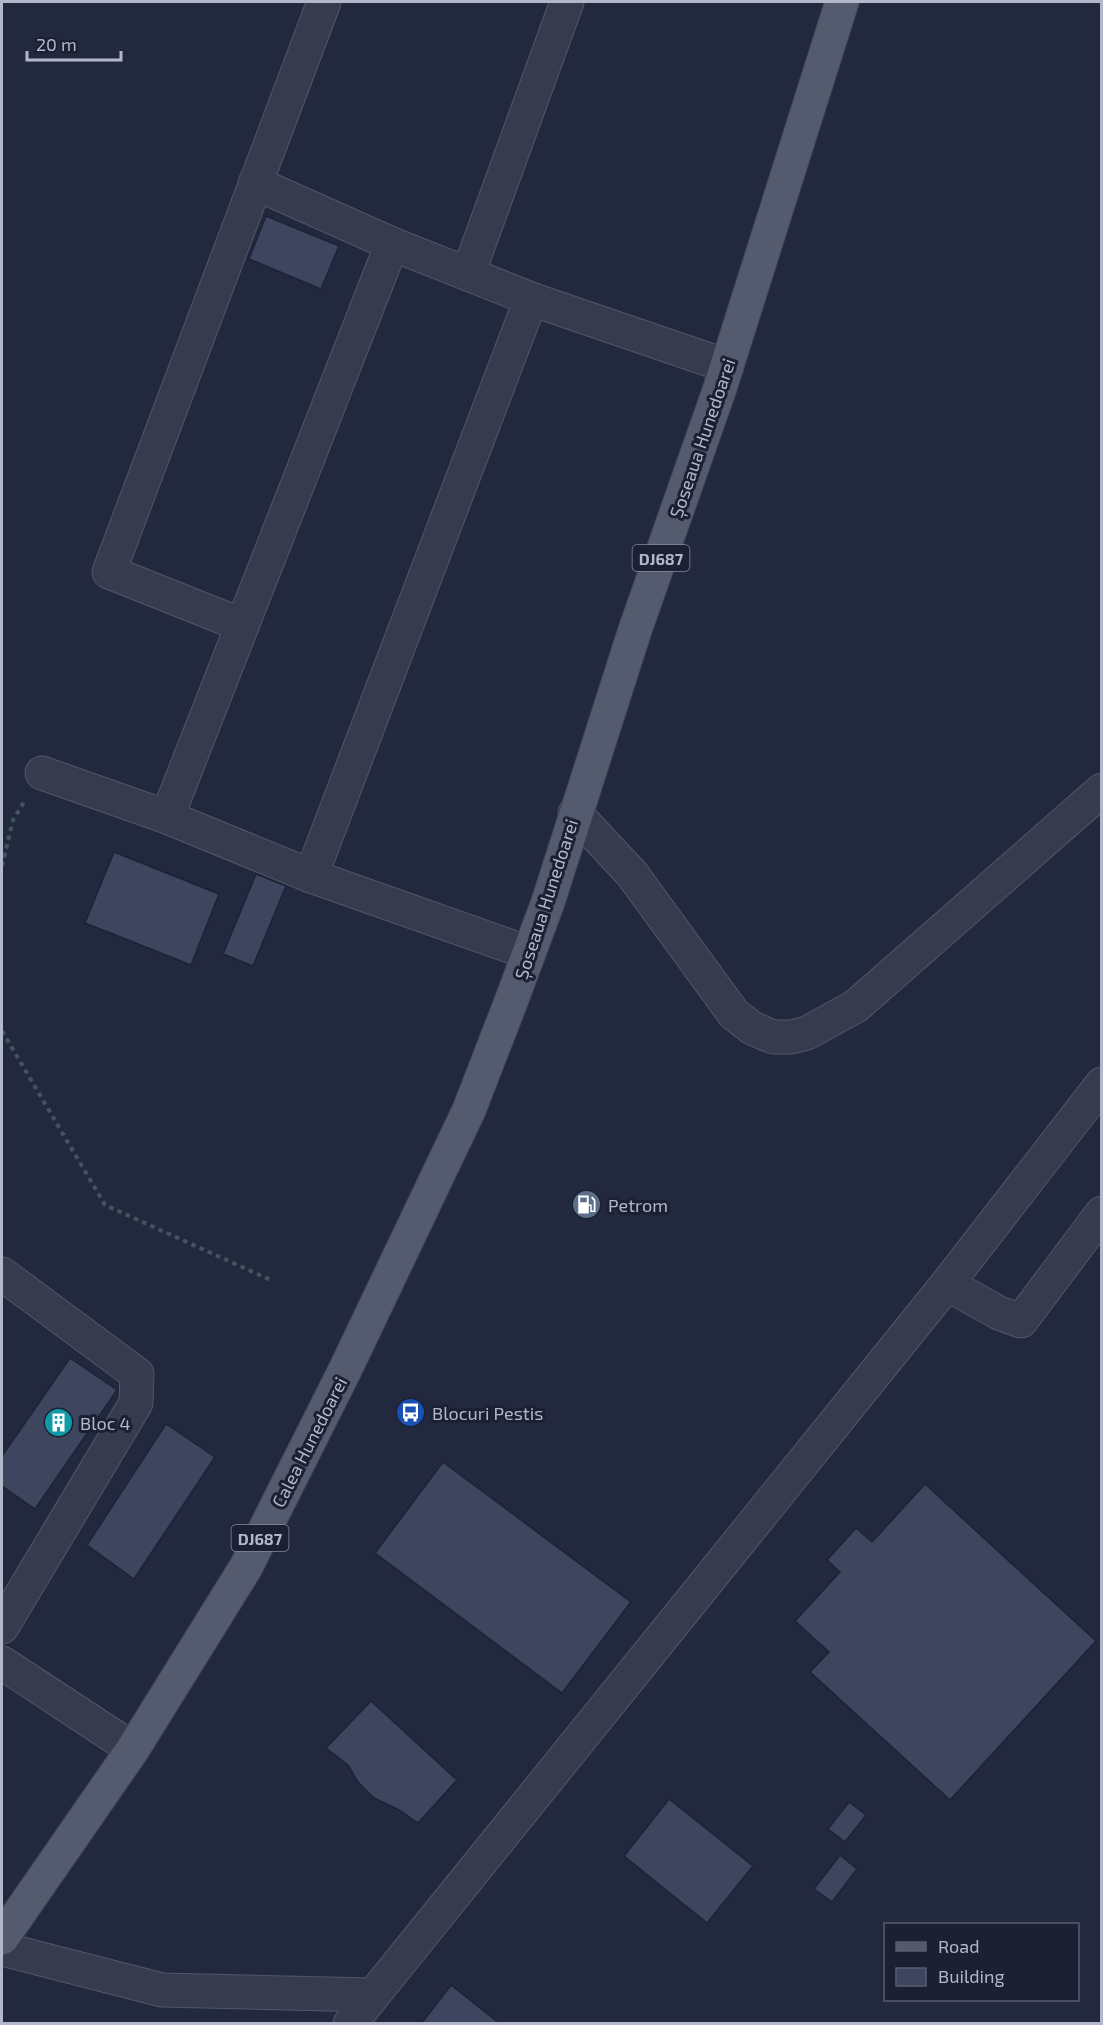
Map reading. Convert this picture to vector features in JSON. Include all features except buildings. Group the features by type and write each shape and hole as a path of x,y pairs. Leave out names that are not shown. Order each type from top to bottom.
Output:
{"main road":[{"name":"Șoseaua Hunedoarei","path":"469,1110 548,902 575,813 727,366 842,2"},
{"name":"Calea Hunedoarei","path":"2,1938 133,1749 246,1567 345,1370 469,1110"}],"street":[{"path":"242,625 109,572 324,2"},
{"path":"468,274 567,2"},
{"path":"255,183 392,244 531,299 727,366"},
{"path":"167,817 392,244"},
{"path":"311,876 531,299"},
{"path":"42,773 167,817 311,876 529,953"},
{"path":"575,813 632,874 734,1014 752,1028 773,1036 791,1037 807,1033 856,1006 1101,790"},
{"path":"350,2024 947,1284 1101,1084"},
{"path":"947,1284 999,1313 1021,1321 1101,1213"},
{"path":"2,1274 137,1374 136,1403 2,1627"},
{"path":"2,1663 133,1749"},
{"path":"2,1949 162,1989 372,1995"}],"path":[{"path":"2,866 13,820 42,773"},
{"path":"2,1031 105,1205 273,1281"}],"place":[{"name":"Petrom","path":"587,1205"},
{"name":"Blocuri Pestis","path":"411,1413"},
{"name":"Bloc 4","path":"59,1423"}]}
